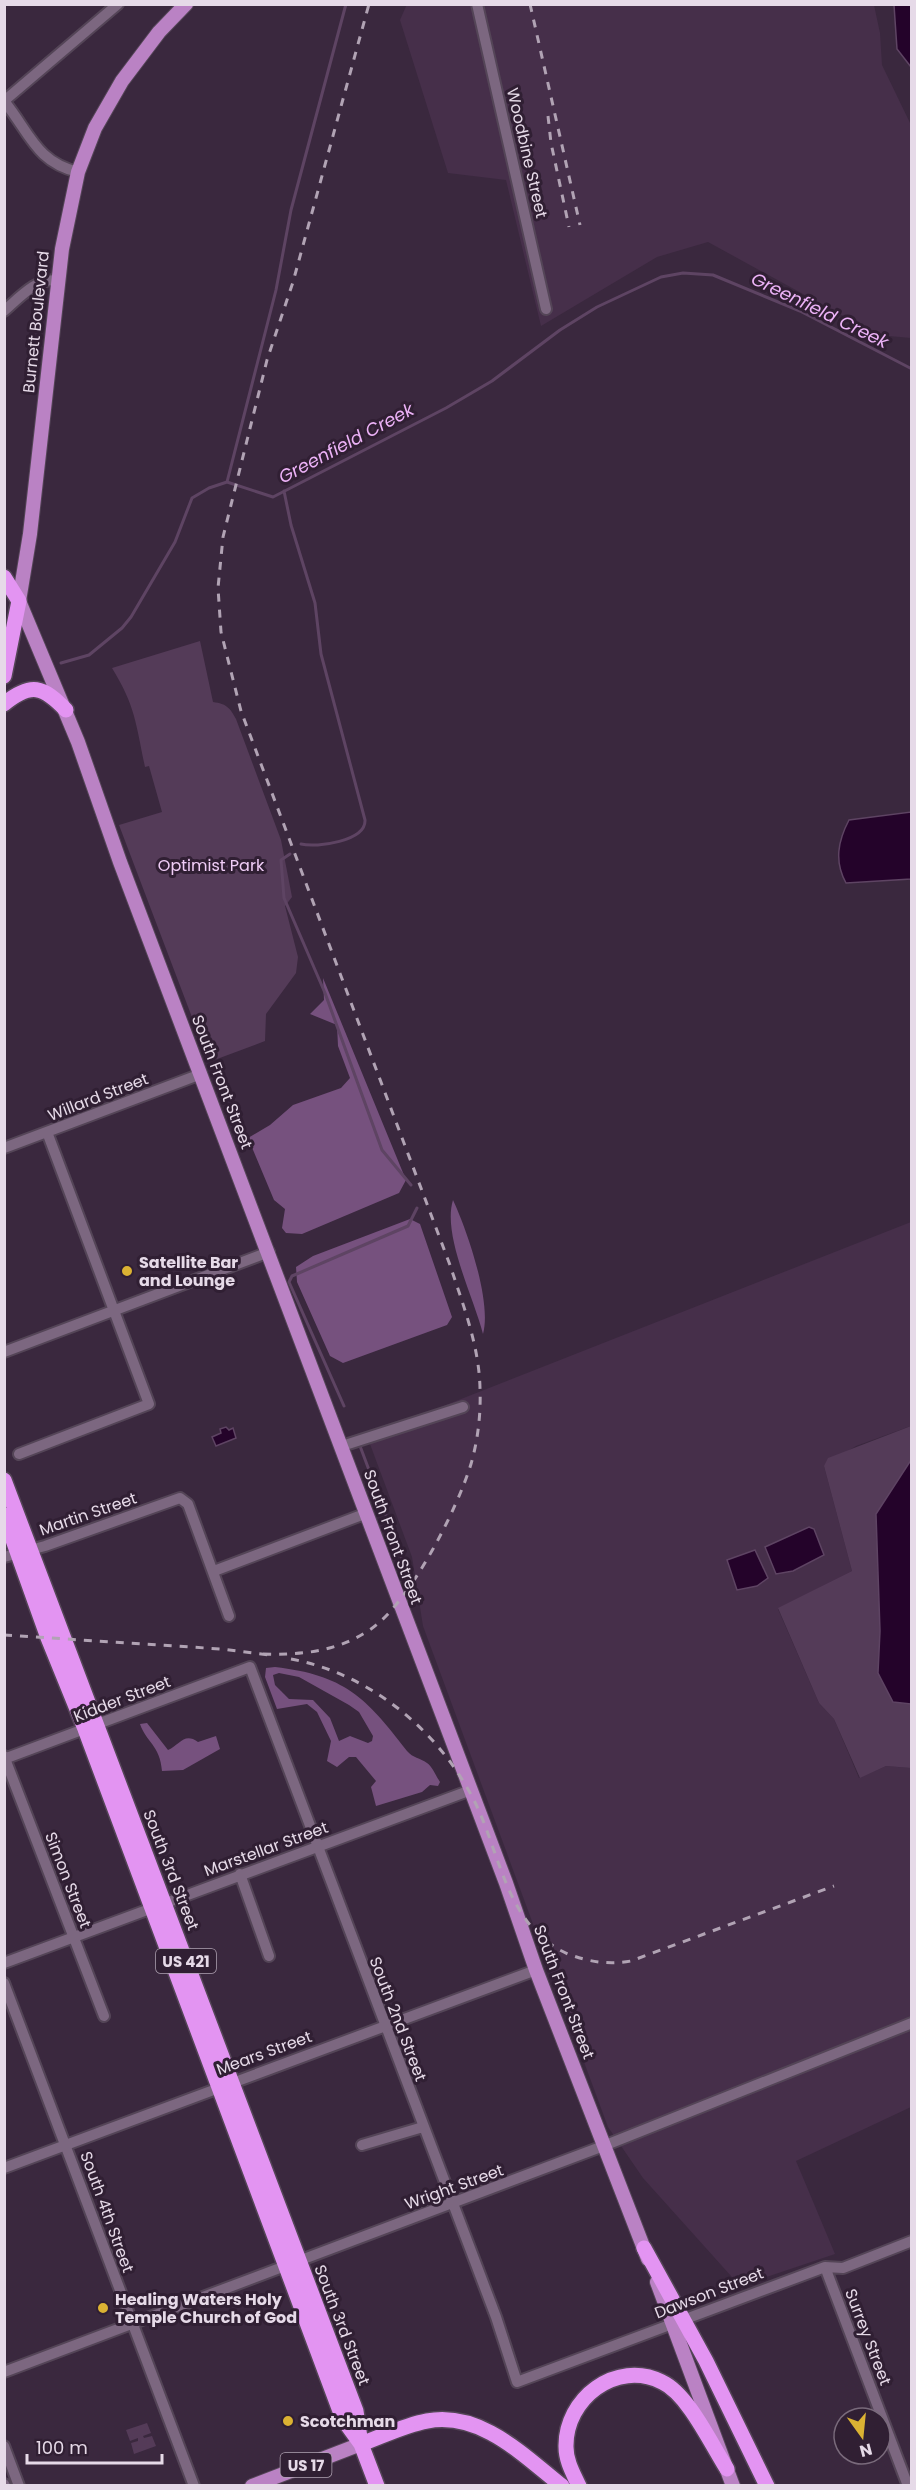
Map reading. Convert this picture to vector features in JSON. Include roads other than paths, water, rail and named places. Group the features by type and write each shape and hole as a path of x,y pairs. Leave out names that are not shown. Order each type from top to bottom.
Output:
{"highway":[{"path":"4,577 19,601"},
{"name":"Burnett Boulevard","path":"4,676 19,601"},
{"path":"4,704 16,694 31,688 52,695 66,710"},
{"name":"South 3rd Street","path":"4,1480 18,1553"},
{"name":"South 3rd Street","path":"4,1515 48,1638 91,1727 158,1905 291,2263 343,2419 361,2444 377,2486"},
{"path":"644,2248 678,2322 767,2486"},
{"path":"579,2486 566,2453 571,2418 587,2394 606,2382 621,2377 653,2378 673,2389 688,2405 727,2469"},
{"name":"US 17","path":"361,2444 427,2421 462,2422 500,2438 562,2486"}],"main road":[{"name":"Burnett Boulevard","path":"19,601 31,525 58,281 67,218 78,172 95,128 122,81 159,32 186,4"},
{"name":"South Front Street","path":"19,601 66,710 471,1790 536,1970 606,2145 644,2248"},
{"path":"678,2322 733,2486"},
{"name":"US 17","path":"252,2486 361,2444"}],"street":[{"path":"78,172 61,168 44,157 4,102 118,4"},
{"name":"Woodbine Street","path":"477,4 546,309"},
{"path":"4,311 37,285 49,280 58,281"},
{"name":"Willard Street","path":"4,1148 201,1074"},
{"path":"19,1454 149,1404 47,1132"},
{"path":"4,1352 269,1252"},
{"path":"342,1446 463,1407"},
{"name":"Martin Street","path":"18,1553 180,1498 188,1504 214,1571"},
{"path":"229,1616 214,1571 367,1513"},
{"name":"Kidder Street","path":"5,1758 250,1667"},
{"name":"South 2nd Street","path":"250,1667 496,2317 517,2382"},
{"name":"Simon Street","path":"5,1758 104,2016"},
{"name":"Marstellar Street","path":"4,1963 317,1845 471,1790"},
{"path":"240,1874 269,1956"},
{"name":"Mears Street","path":"4,2168 536,1970"},
{"name":"South 4th Street","path":"4,1983 194,2486"},
{"name":"Wright Street","path":"4,2372 606,2145 912,2024"},
{"path":"362,2145 423,2127"},
{"name":"Dawson Street","path":"517,2382 825,2267 843,2268 912,2241"},
{"name":"Surrey Street","path":"825,2267 908,2486"},
{"path":"4,2446 20,2486"}],"waterway":[{"name":"Greenfield Creek","path":"227,482 276,290 291,210 346,4"},
{"name":"Greenfield Creek","path":"227,482 273,497 446,408 492,381 560,330 597,307 661,277 683,273 713,275 800,311 912,369"},
{"path":"61,663 89,655 122,628 131,617 175,542 192,498 209,488 227,482"},
{"path":"284,491 291,525 315,603 321,654 365,820 358,833 349,838 329,844 301,844"},
{"path":"290,854 281,860 284,898 325,993 382,1150 411,1185"},
{"path":"344,1406 289,1282 292,1276 408,1226 417,1208"},
{"path":"360,1446 405,1566"}],"railway":[{"path":"263,1654 305,1653 345,1643 371,1629 386,1616 416,1577 455,1505 476,1446 479,1417 479,1372 470,1325 450,1265 241,711 221,632 218,588 223,537 267,360 293,282 369,4"},
{"path":"530,4 580,225"},
{"path":"548,116 551,143 569,227"},
{"path":"4,1635 221,1649 270,1655"},
{"path":"291,1659 345,1676 371,1690 416,1724 436,1744 469,1791 516,1904 529,1924 546,1941 568,1954 599,1962 631,1961 834,1886"}],"place":[{"name":"Satellite Bar and Lounge","path":"127,1271"},
{"name":"Healing Waters Holy Temple Church of God","path":"103,2308"},
{"name":"Scotchman","path":"288,2421"}],"park label":[{"name":"Optimist Park","path":"211,865"}]}
